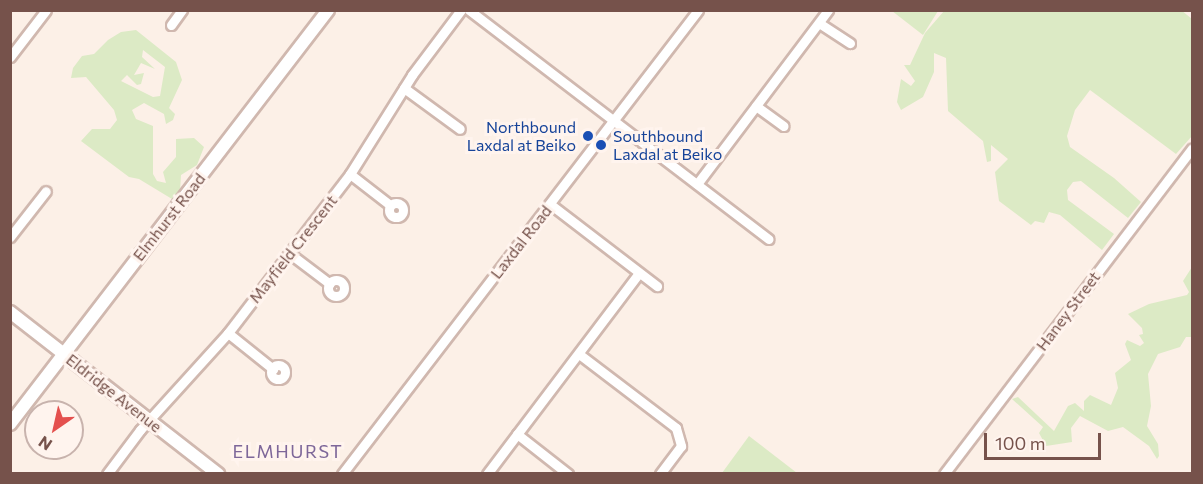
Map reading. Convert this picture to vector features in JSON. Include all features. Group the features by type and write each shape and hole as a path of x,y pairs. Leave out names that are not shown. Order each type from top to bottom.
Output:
{"street":[{"path":"10,57 46,10"},
{"path":"171,25 182,10"},
{"name":"Elmhurst Road","path":"10,424 328,10"},
{"name":"Mayfield Crescent","path":"107,474 149,421 228,333 350,174 404,88 461,10"},
{"path":"469,10 769,239"},
{"name":"Laxdal Road","path":"342,474 698,10"},
{"path":"697,184 828,10"},
{"path":"819,23 850,43"},
{"path":"404,88 459,129"},
{"path":"756,106 784,126"},
{"name":"Haney Street","path":"944,474 1192,149"},
{"path":"350,174 390,205"},
{"path":"10,237 46,191"},
{"path":"550,204 638,274 657,286"},
{"path":"289,253 330,284"},
{"path":"487,474 638,274"},
{"name":"Eldridge Avenue","path":"10,312 218,474"},
{"path":"228,333 273,369"},
{"path":"579,354 676,428 681,446 660,474"},
{"path":"517,434 568,474"}],"green space":[{"path":"1181,10 1192,19 1192,136 1176,154 1090,90 1075,110 1067,136 1070,147 1114,178 1141,202 1128,218 1081,181 1073,182 1067,190 1068,200 1114,234 1102,250 1060,215 1049,212 1044,223 1035,221 1031,225 999,201 995,172 1008,159 991,145 991,161 987,162 983,141 948,111 946,58 934,53 934,72 923,97 901,110 897,102 901,79 911,86 915,81 904,65 910,65 925,33 944,11"},
{"path":"892,11 938,11 923,35"},
{"path":"136,30 176,62 182,80 169,108 175,114 173,120 166,124 164,114 144,103 132,110 136,119 153,126 153,174 157,181 166,183 163,172 176,157 176,139 194,138 204,147 197,165 181,175 180,191 172,199 139,179 129,177 81,141 92,129 110,129 117,120 114,110 86,77 71,78 73,68 82,56 94,54 108,40 121,32","holes":["143,50 165,67 160,96 153,97 121,81 127,75 137,85 141,84 144,73 134,75 141,63 155,69 142,57"]},
{"path":"1192,267 1192,337 1186,337 1180,347 1158,354 1148,374 1151,406 1147,426 1158,444 1157,459 1149,446 1123,427 1108,431 1080,416 1071,428 1072,442 1046,446 1039,433 1043,427 1012,399 1018,397 1054,431 1068,406 1075,403 1084,411 1084,401 1090,395 1111,405 1118,388 1115,373 1131,360 1125,344 1127,340 1140,346 1144,343 1139,335 1143,334 1142,328 1128,314 1149,304 1187,295 1189,292 1183,281"},
{"path":"749,436 797,473 722,473"}],"place":[{"name":"Northbound Laxdal at Beiko","path":"588,136"},
{"name":"Southbound Laxdal at Beiko","path":"601,145"}],"district":[{"name":"ELMHURST","path":"288,451"}]}
